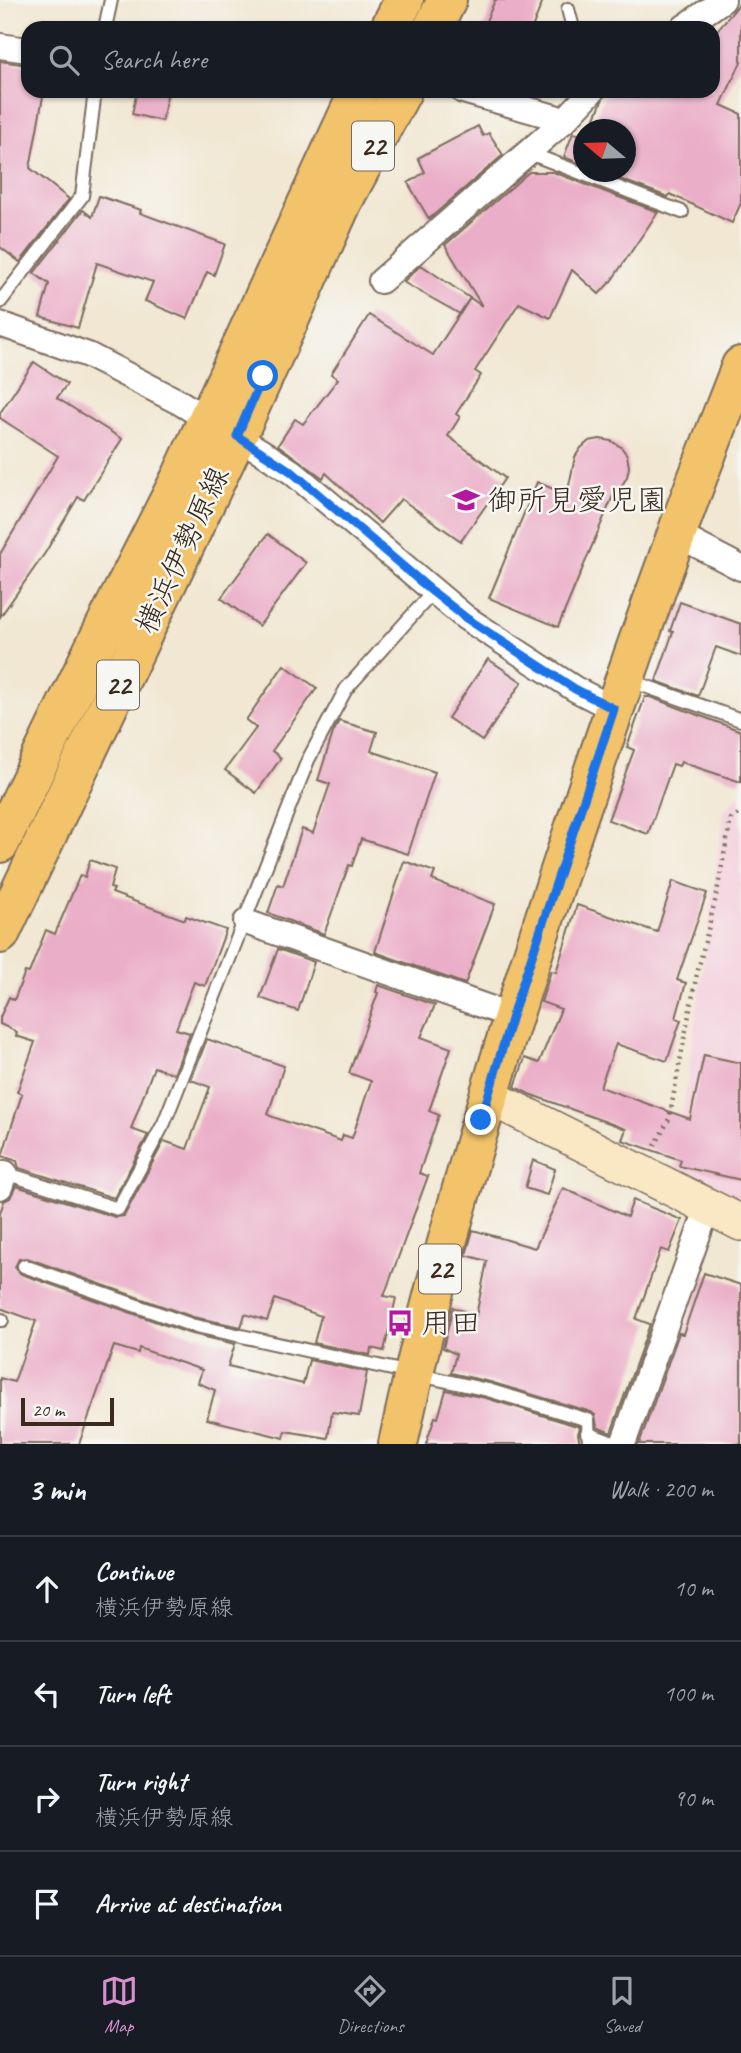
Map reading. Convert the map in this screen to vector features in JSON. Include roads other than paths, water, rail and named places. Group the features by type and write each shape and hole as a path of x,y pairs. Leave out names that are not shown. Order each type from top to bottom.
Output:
{"main road":[{"path":"394,21 404,0"},
{"path":"436,21 447,0"},
{"name":"横浜伊勢原線","path":"0,934 222,428 353,98"},
{"name":"横浜伊勢原線","path":"0,843 182,475 222,428 398,98"},
{"name":"22","path":"398,1444 462,1183 512,1016 619,694 676,534 741,366"}],"street":[{"path":"692,21 723,0"},
{"path":"0,46 21,49"},
{"path":"488,98 565,120"},
{"path":"381,281 565,120 585,98"},
{"path":"0,324 88,355 179,402 292,472 466,618 575,689 619,694"},
{"path":"676,534 741,568"},
{"path":"246,922 512,1016"},
{"path":"488,1096 741,1223"},
{"path":"623,1444 708,1207"}],"lane":[{"path":"107,21 111,0"},
{"path":"568,9 571,21"},
{"path":"0,302 82,196 94,98"},
{"path":"528,153 682,212"},
{"path":"3,1180 117,1209 164,1123 308,761 332,713 346,689 433,592"},
{"path":"619,694 741,720"},
{"path":"24,1266 191,1325 488,1390 588,1420 588,1439 616,1444"}],"place":[{"name":"御所見愛児園","path":"466,500"},
{"name":"用田","path":"400,1323"}]}
